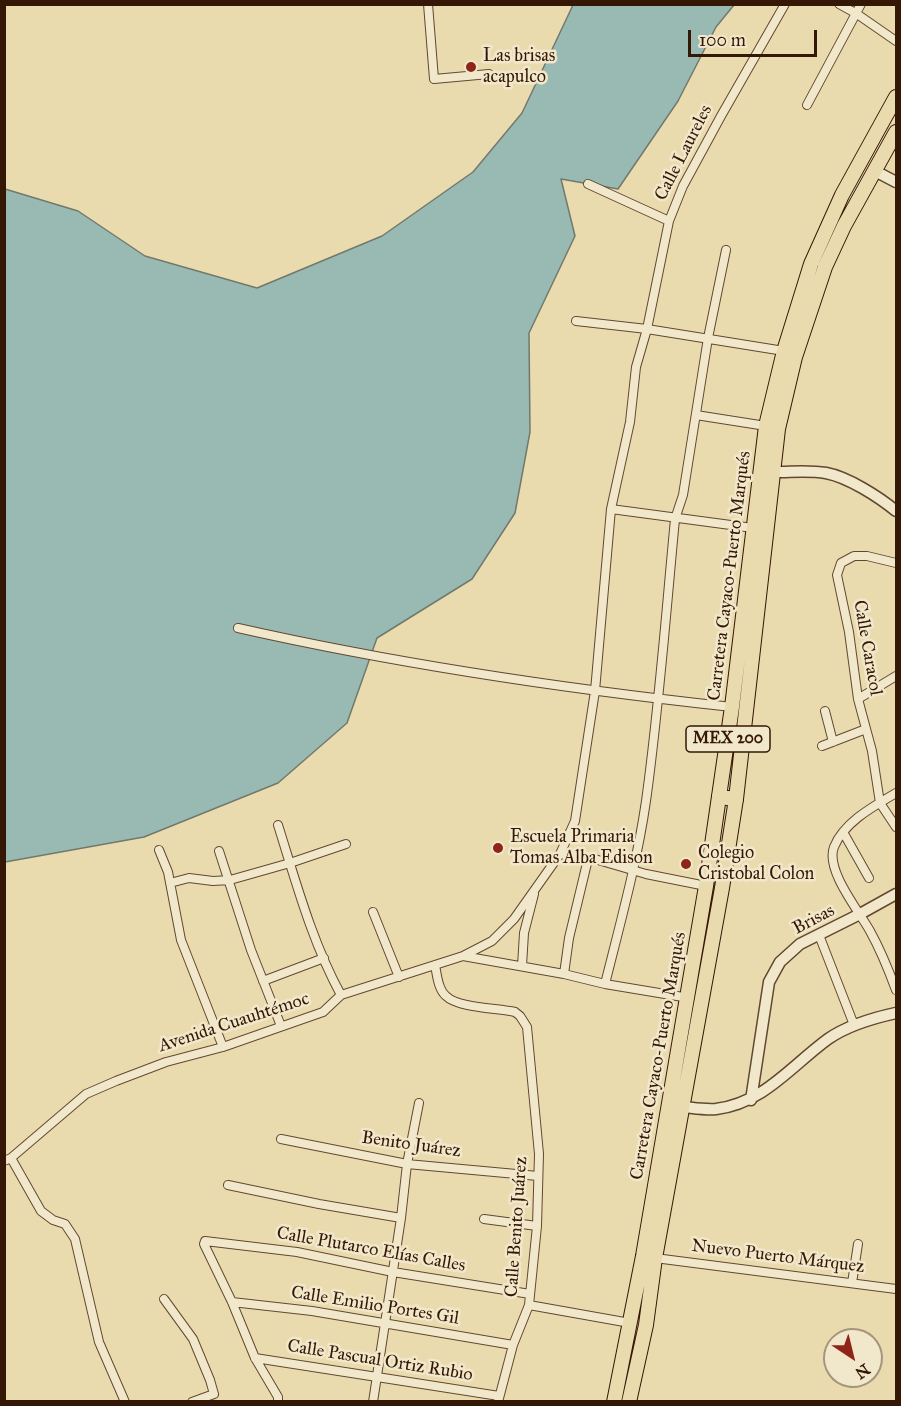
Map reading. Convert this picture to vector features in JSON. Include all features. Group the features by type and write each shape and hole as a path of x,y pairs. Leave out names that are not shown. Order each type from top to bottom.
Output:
{"main road":[{"name":"Carretera Cayaco-Puerto Marqués","path":"614,1401 670,1104 706,886 732,707 766,426 784,351 811,264 842,195 897,97"},
{"path":"844,226 854,187 897,113"},
{"name":"Carretera Cayaco-Puerto Marqués","path":"629,1401 646,1325 736,799 775,472 778,429 795,357 825,267 844,226 897,132"},
{"path":"719,797 736,799"}],"street":[{"path":"428,4 434,79 489,74"},
{"name":"Calle Laureles","path":"463,956 492,941 514,919 560,854 575,821 595,691 611,509 630,422 636,367 669,221 715,126 785,4"},
{"path":"839,4 897,41"},
{"path":"807,105 861,4"},
{"path":"875,171 897,182"},
{"path":"588,184 669,221"},
{"path":"605,984 633,870 646,803 675,519 683,495 708,338 726,250"},
{"path":"576,321 646,328 784,351"},
{"path":"696,415 766,426"},
{"path":"775,472 802,471 829,474 868,492 897,511"},
{"path":"611,509 753,528"},
{"name":"Calle Caracol","path":"897,563 867,556 854,556 842,563 837,575 849,632 858,699 880,803 897,827"},
{"path":"238,628 325,648 495,678 732,707"},
{"path":"858,699 897,676"},
{"path":"825,711 833,742"},
{"path":"822,746 866,729"},
{"path":"897,793 857,819 843,832 833,849 833,865 844,889 871,932 897,990"},
{"path":"278,825 301,899 341,995"},
{"path":"843,832 870,878"},
{"path":"170,883 189,878 213,881 230,880 346,844"},
{"path":"159,850 168,872 181,940 223,1047"},
{"path":"219,851 251,950 281,1026"},
{"path":"560,854 598,860 646,874 706,886"},
{"path":"564,974 569,938 588,859"},
{"path":"522,966 524,933 535,888"},
{"name":"Brisas","path":"751,1100 769,982 780,962 800,944 897,894"},
{"path":"373,912 399,977"},
{"path":"819,935 854,1025"},
{"name":"Avenida Cuauhtémoc","path":"8,1160 86,1095 166,1062 223,1047 323,1012 341,995 463,956 564,974 605,984 702,1000"},
{"path":"263,981 324,958"},
{"name":"Calle Benito Juárez","path":"435,965 440,987 446,997 460,1004 504,1010 520,1016 527,1027 539,1154 537,1226 530,1305 513,1345 499,1399"},
{"path":"684,1107 713,1109 751,1100 771,1088 829,1038 854,1025 897,1012"},
{"path":"373,1401 407,1164 419,1103"},
{"name":"Benito Juárez","path":"281,1139 407,1164 538,1176"},
{"path":"8,1160 41,1210 52,1220 65,1224 75,1239 99,1342 124,1401"},
{"path":"228,1185 401,1218"},
{"path":"484,1219 537,1226"},
{"name":"Calle Plutarco Elías Calles","path":"232,1302 204,1244 205,1241 297,1252 393,1272 531,1294"},
{"path":"852,1283 858,1244"},
{"name":"Nuevo Puerto Márquez","path":"656,1258 897,1289"},
{"path":"164,1299 193,1339 214,1394 192,1401"},
{"path":"232,1302 255,1359 278,1397 278,1401"},
{"name":"Calle Emilio Portes Gil","path":"232,1302 384,1322 513,1345"},
{"path":"530,1305 630,1323"},
{"name":"Calle Pascual Ortiz Rubio","path":"255,1359 377,1377 499,1399"}],"water":[{"path":"573,5 734,5 716,27 678,101 618,189 561,179 575,236 529,333 530,432 515,513 472,579 377,638 347,723 278,783 144,837 5,862 5,189 78,211 145,256 257,288 382,236 473,172 522,113"}],"place":[{"name":"Las brisas acapulco","path":"471,67"},
{"name":"Escuela Primaria Tomas Alba Edison","path":"498,848"},
{"name":"Colegio Cristobal Colon","path":"686,864"}]}
